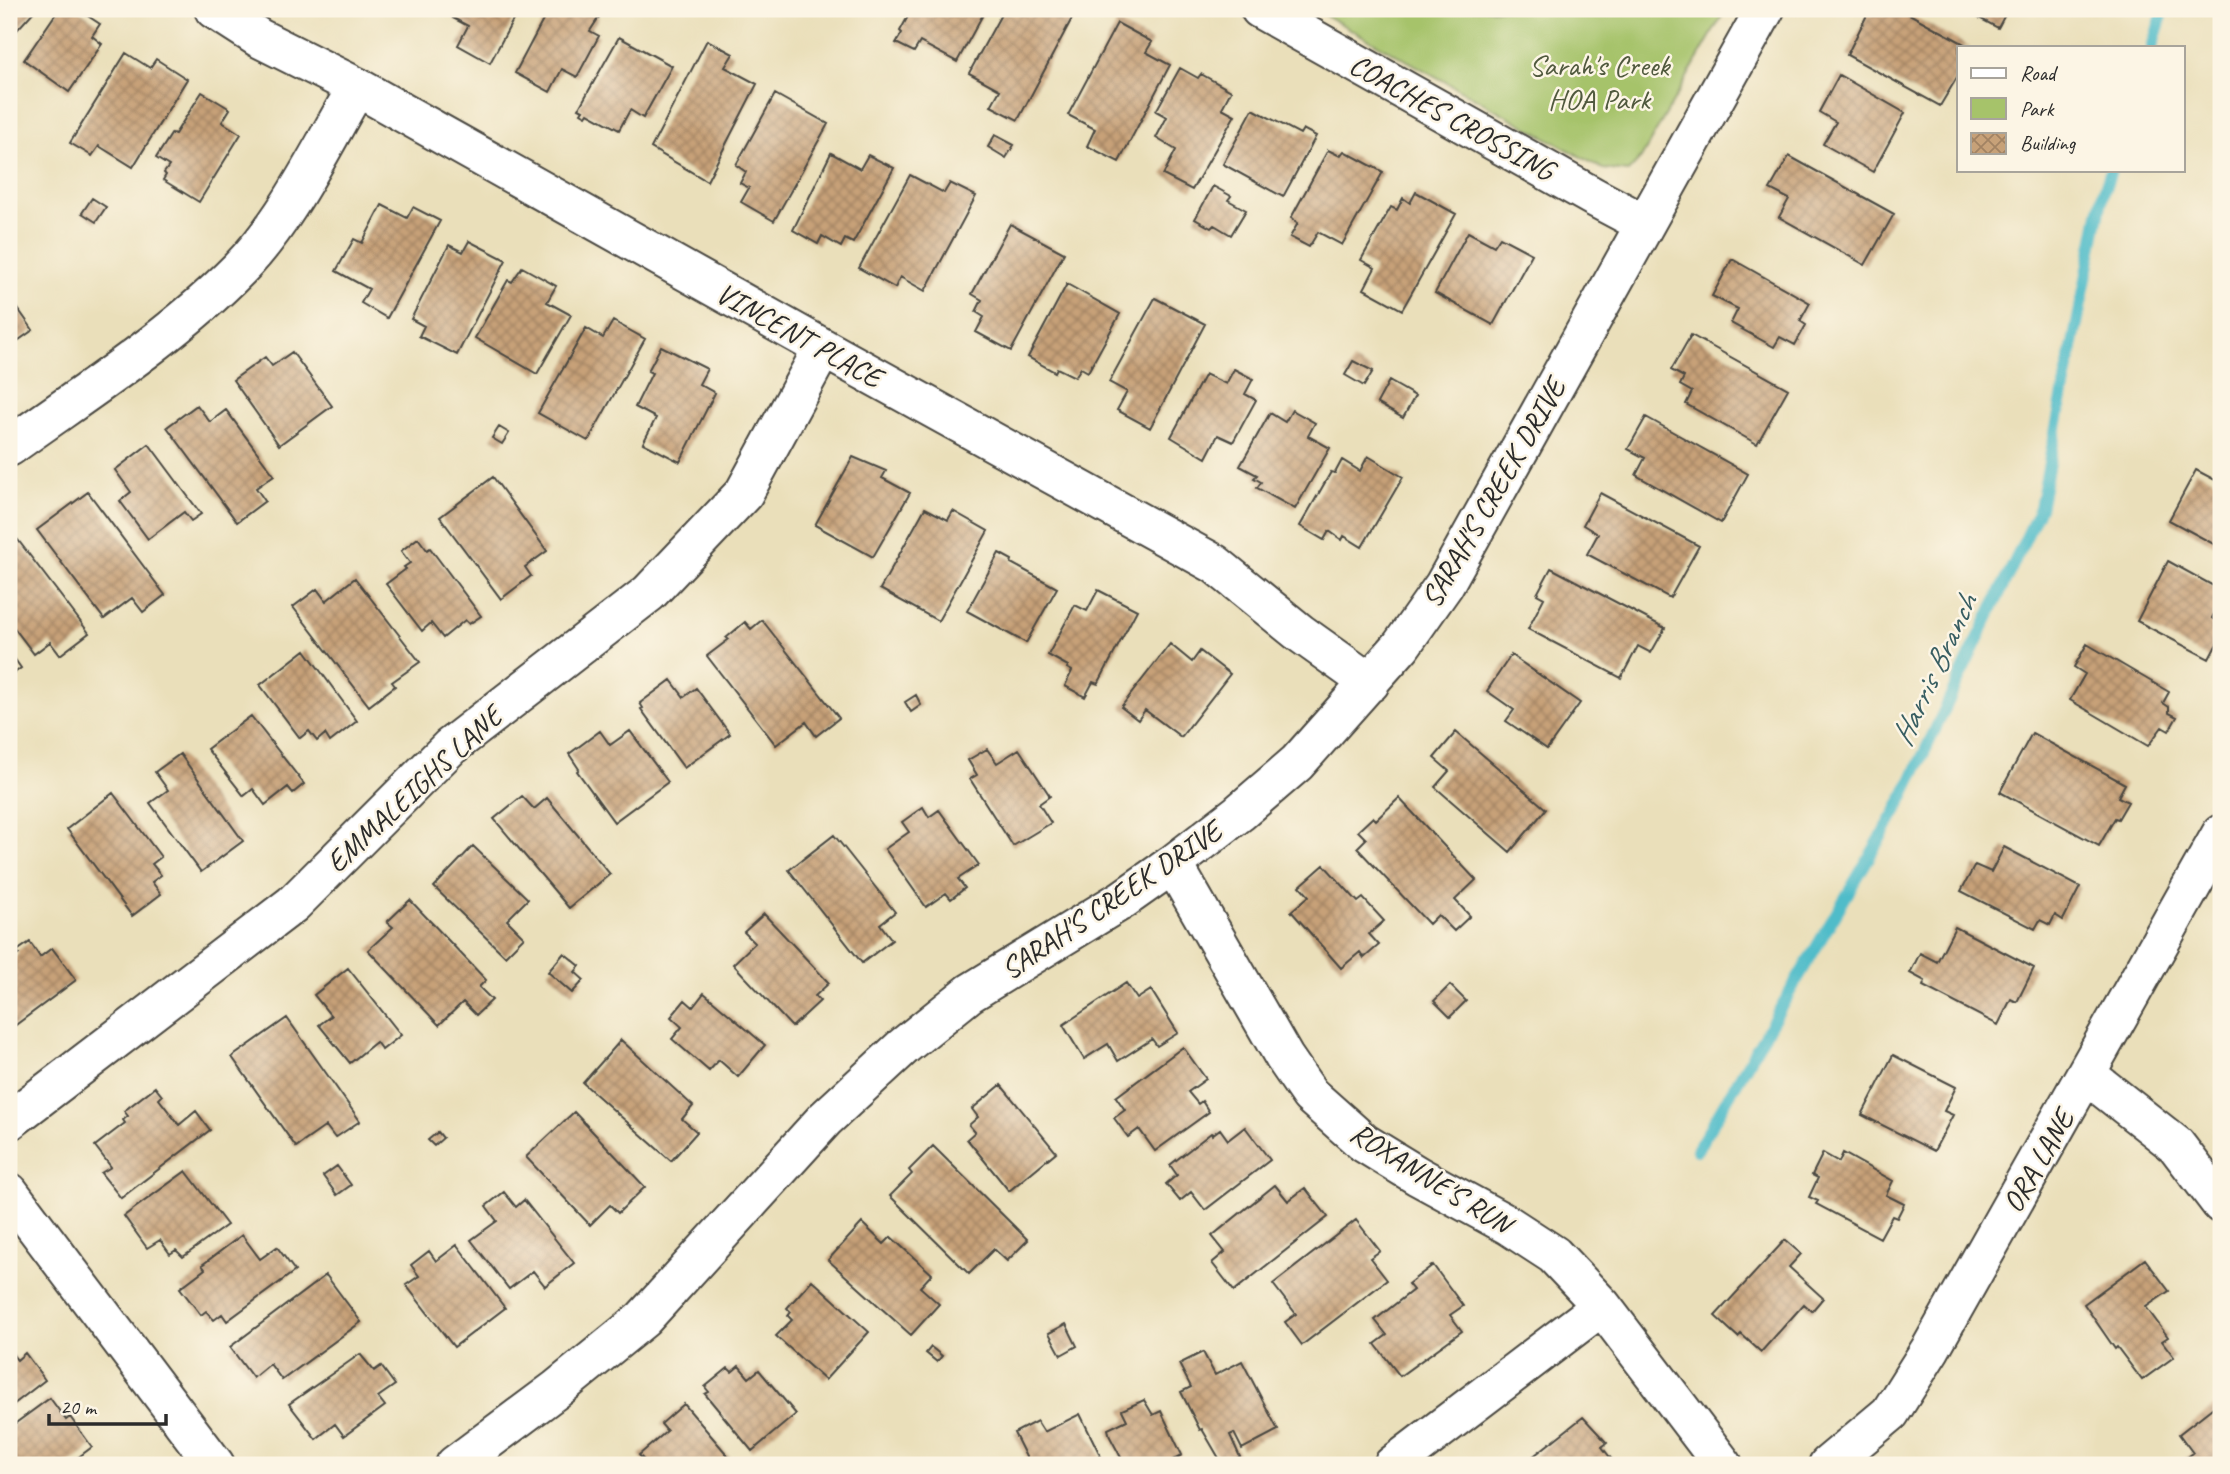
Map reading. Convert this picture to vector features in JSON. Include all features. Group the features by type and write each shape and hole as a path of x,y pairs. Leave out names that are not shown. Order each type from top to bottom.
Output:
{"street":[{"name":"VINCENT PLACE","path":"214,9 259,37 357,87 1214,564 1300,634 1370,683"},
{"name":"COACHES CROSSING","path":"1260,9 1645,224"},
{"name":"SARAH'S CREEK DRIVE","path":"455,1465 557,1389 643,1319 825,1119 904,1046 970,993 1122,900 1240,813 1297,763 1370,683 1401,646 1444,585 1765,9"},
{"path":"9,447 160,338 241,268 286,211 357,87"},
{"name":"EMMALEIGHS LANE","path":"9,1121 293,904 450,747 649,593 744,493 823,348"},
{"name":"ORA LANE","path":"1828,1465 1890,1413 1931,1348 2221,834"},
{"name":"ROXANNE'S RUN","path":"1173,864 1284,1056 1310,1095 1364,1143 1508,1225 1554,1255 1602,1306 1723,1465"},
{"path":"2087,1075 2176,1145 2221,1204"},
{"path":"9,1192 215,1465"},
{"path":"1393,1465 1602,1306"}],"green space":[{"name":"Sarah's Creek HOA Park","path":"1314,9 1726,9 1641,158 1628,172 1603,169"}],"building":[{"path":"9,9 36,9 9,39"},
{"path":"59,9 77,9 100,24 92,36 102,44 69,92 24,60"},
{"path":"458,9 519,9 490,63 458,45 468,26 453,18"},
{"path":"549,9 584,9 599,17 590,31 599,36 577,77 562,69 550,92 515,73"},
{"path":"912,9 986,9 957,62 920,42 914,52 896,43"},
{"path":"1004,9 1077,9 1018,120 991,106 1000,90 969,73"},
{"path":"1870,9 1900,9 1968,46 1957,46 1957,77 1940,106 1847,55"},
{"path":"1962,9 2008,9 1998,28"},
{"path":"1117,23 1152,42 1146,52 1170,65 1119,162 1087,146 1095,129 1068,115"},
{"path":"619,37 672,66 643,118 630,110 619,130 588,113 586,116 579,108"},
{"path":"707,40 733,54 725,67 757,84 707,181 651,148"},
{"path":"126,53 150,68 156,59 187,79 133,167 99,146 92,156 70,143"},
{"path":"1180,68 1198,78 1201,74 1231,91 1222,108 1235,115 1192,190 1163,175 1176,150 1156,138 1167,117 1156,111"},
{"path":"1839,75 1905,113 1873,172 1823,144 1836,122 1819,112"},
{"path":"202,92 230,109 222,122 241,134 199,202 163,180 169,166 156,158"},
{"path":"775,94 828,124 774,221 741,202 749,188 740,183 746,172 736,165"},
{"path":"1253,109 1300,134 1303,129 1316,136 1283,197 1223,164"},
{"path":"995,135 1014,145 1006,158 988,147"},
{"path":"1328,150 1340,156 1344,151 1383,172 1342,245 1318,232 1309,247 1290,237 1298,223 1291,218"},
{"path":"831,153 860,169 868,155 894,168 853,243 845,239 841,247 822,236 818,244 793,230"},
{"path":"1789,156 1894,214 1865,265 1779,217 1789,199 1770,189"},
{"path":"910,175 944,193 950,183 976,196 925,291 900,277 895,288 859,268"},
{"path":"1213,186 1231,196 1228,200 1246,210 1231,235 1214,225 1211,228 1195,219"},
{"path":"1416,192 1456,214 1402,310 1364,289 1375,268 1361,260 1391,207 1397,210 1403,198 1410,203"},
{"path":"92,198 106,207 96,222 82,213"},
{"path":"382,205 407,218 413,207 440,221 387,318 361,303 369,289 336,271 354,239 362,243"},
{"path":"1010,224 1064,253 1011,351 976,332 984,317 976,312 982,300 972,294"},
{"path":"1468,232 1494,246 1500,237 1532,254 1493,325 1435,293"},
{"path":"469,241 506,260 457,355 419,336 424,326 411,319 449,245 463,252"},
{"path":"1732,259 1810,303 1800,321 1806,325 1795,345 1780,337 1774,347 1731,323 1738,309 1712,296"},
{"path":"522,267 556,286 547,302 571,315 537,374 475,338 508,280 512,282"},
{"path":"1067,284 1120,314 1088,372 1081,368 1075,377 1057,368 1055,372 1028,357"},
{"path":"9,296 33,330 9,347"},
{"path":"1155,298 1205,324 1150,428 1117,410 1127,392 1109,382"},
{"path":"613,321 645,339 588,441 538,413 586,328 603,338"},
{"path":"1691,335 1788,389 1757,444 1686,404 1692,392 1680,385 1684,377 1671,370"},
{"path":"661,346 707,369 699,384 715,393 680,462 643,443 656,418 635,407 652,373 648,371"},
{"path":"292,352 332,406 279,445 233,380 265,357 272,366"},
{"path":"1353,361 1373,371 1364,386 1345,375"},
{"path":"1234,369 1253,379 1245,394 1256,400 1233,442 1218,435 1206,458 1171,437 1205,374 1226,384"},
{"path":"1389,381 1415,396 1403,418 1377,403"},
{"path":"197,405 210,422 226,410 274,475 256,488 265,501 237,522 167,427"},
{"path":"1292,410 1315,423 1308,436 1330,448 1295,509 1257,488 1261,482 1254,478 1257,475 1240,466 1270,413 1285,422"},
{"path":"1646,417 1748,474 1721,523 1636,475 1645,458 1628,449"},
{"path":"499,427 509,433 502,444 492,438"},
{"path":"149,444 201,514 191,521 184,512 148,539 120,501 131,492 115,470"},
{"path":"1368,456 1403,477 1362,547 1344,536 1342,540 1329,531 1324,540 1300,526 1331,472 1335,473 1342,460 1360,471"},
{"path":"853,457 886,471 882,478 910,493 873,557 815,525"},
{"path":"2196,470 2221,483 2221,548 2169,520"},
{"path":"493,477 547,551 525,567 531,576 501,599 440,517"},
{"path":"88,492 165,595 143,612 132,598 104,619 37,530"},
{"path":"1600,493 1699,546 1670,598 1587,554 1598,534 1583,525"},
{"path":"925,508 948,520 953,511 988,531 938,621 880,589"},
{"path":"418,538 427,550 430,548 481,616 469,624 465,620 443,638 431,623 422,631 386,584 406,569 404,567 410,563 401,551"},
{"path":"18,540 89,633 60,655 50,642 34,654 9,621 9,547"},
{"path":"999,553 1012,560 1011,563 1057,588 1026,643 967,611"},
{"path":"2168,561 2221,590 2221,600 2212,618 2221,623 2221,636 2209,659 2137,621"},
{"path":"1551,568 1665,628 1651,653 1638,646 1621,678 1528,629 1544,598 1537,594"},
{"path":"355,578 420,662 392,682 395,686 369,706 293,607 317,589 326,601"},
{"path":"1098,590 1137,610 1098,684 1093,682 1085,697 1065,686 1072,671 1068,666 1048,655 1075,605 1087,611"},
{"path":"762,620 839,718 816,736 806,722 776,745 707,656 745,622 751,629"},
{"path":"1170,644 1192,662 1200,651 1230,674 1181,737 1145,710 1138,720 1121,707"},
{"path":"2087,644 2169,692 2163,703 2169,707 2169,713 2177,717 2169,731 2162,727 2148,746 2070,700 2085,674 2074,667"},
{"path":"305,650 357,721 330,742 325,734 317,741 309,731 300,738 260,685"},
{"path":"9,651 21,668 9,677"},
{"path":"1511,655 1580,703 1547,749 1506,721 1514,710 1487,691"},
{"path":"671,680 684,697 696,688 730,734 684,768 641,709 643,708 640,703"},
{"path":"916,695 921,705 911,712 905,702"},
{"path":"251,716 304,784 293,793 288,787 265,805 253,789 244,796 207,749"},
{"path":"600,731 610,745 630,731 668,782 614,822 577,771 579,769 569,754"},
{"path":"1456,732 1546,809 1510,852 1435,787 1449,771 1434,758"},
{"path":"2032,733 2125,784 2118,797 2128,802 2099,846 2000,792"},
{"path":"987,749 997,763 1019,749 1050,796 1039,804 1051,823 1013,846 970,779 977,775 968,760"},
{"path":"180,754 243,841 201,872 150,803 168,790 155,772"},
{"path":"113,793 161,857 152,864 161,875 152,882 161,894 132,916 67,829"},
{"path":"522,796 534,809 547,798 610,874 569,908 494,819"},
{"path":"1399,798 1476,880 1455,900 1470,916 1454,931 1438,915 1429,924 1357,848 1366,839 1358,831 1373,817 1376,820"},
{"path":"923,807 929,817 939,810 979,865 958,879 965,888 951,899 946,893 926,907 885,849 909,832 902,822"},
{"path":"834,835 895,912 880,924 892,940 862,963 789,870"},
{"path":"473,846 528,899 507,920 524,937 505,956 434,887"},
{"path":"2004,847 2080,887 2063,920 2055,915 2050,925 2040,920 2035,929 1961,891 1975,865 1991,872"},
{"path":"1324,865 1358,902 1363,898 1384,921 1369,934 1379,945 1364,958 1360,952 1341,968 1291,911 1309,896 1300,886"},
{"path":"410,900 486,980 479,987 492,1000 476,1015 463,1002 439,1025 368,950 393,927 387,922"},
{"path":"764,914 829,983 815,996 820,1001 792,1027 733,964 755,943 744,932"},
{"path":"1955,927 2034,968 2017,1002 2011,999 1998,1025 1923,986 1925,981 1910,973 1920,953 1937,962"},
{"path":"30,942 40,957 52,948 76,980 9,1030 9,962 19,954 17,951"},
{"path":"564,953 580,966 575,972 584,980 572,993 548,972"},
{"path":"348,968 401,1035 382,1050 376,1042 350,1063 319,1025 331,1016 314,995"},
{"path":"1126,983 1137,999 1151,990 1178,1033 1157,1046 1152,1039 1118,1061 1108,1044 1084,1059 1063,1025"},
{"path":"1450,985 1466,1001 1450,1017 1434,1001"},
{"path":"704,993 765,1045 738,1077 719,1060 709,1071 672,1039 682,1027 671,1017 685,1000 693,1007"},
{"path":"287,1018 360,1121 335,1138 326,1126 296,1147 232,1057"},
{"path":"621,1040 693,1106 682,1119 697,1132 671,1161 583,1083"},
{"path":"1183,1047 1206,1079 1188,1092 1198,1104 1202,1101 1209,1112 1155,1151 1139,1129 1128,1137 1114,1118 1125,1110 1116,1097"},
{"path":"1893,1055 1956,1087 1944,1111 1953,1115 1934,1151 1862,1115"},
{"path":"1001,1085 1056,1152 1009,1191 967,1139 975,1132 969,1125 978,1117 972,1109"},
{"path":"155,1087 162,1096 159,1099 179,1125 196,1111 210,1130 121,1198 101,1173 111,1167 95,1146 125,1123 123,1120 128,1116 124,1111"},
{"path":"574,1112 645,1187 618,1213 610,1205 590,1225 526,1157"},
{"path":"1245,1127 1270,1160 1205,1210 1191,1192 1180,1201 1166,1184 1177,1175 1170,1165 1211,1133 1212,1135 1220,1129 1228,1140"},
{"path":"438,1132 443,1138 434,1146 428,1140"},
{"path":"933,1146 1028,1240 1007,1261 994,1249 969,1274 890,1196 912,1174 909,1170"},
{"path":"1823,1153 1839,1162 1843,1153 1893,1181 1886,1195 1904,1204 1897,1218 1892,1216 1880,1238 1816,1204 1818,1201 1809,1197 1818,1178 1812,1175"},
{"path":"337,1166 351,1185 337,1195 323,1176"},
{"path":"186,1171 227,1225 183,1257 176,1250 170,1254 160,1240 147,1248 124,1216"},
{"path":"1275,1185 1288,1201 1305,1188 1328,1217 1234,1291 1212,1263 1225,1252 1212,1236"},
{"path":"504,1192 516,1207 524,1200 574,1263 545,1286 533,1271 509,1289 471,1240 497,1221 486,1206"},
{"path":"1356,1220 1380,1251 1370,1258 1387,1280 1302,1345 1285,1322 1296,1314 1273,1284"},
{"path":"862,1223 884,1244 891,1237 932,1274 920,1287 939,1304 911,1335 828,1260"},
{"path":"242,1235 260,1259 277,1247 295,1271 227,1321 222,1314 214,1320 206,1311 201,1315 180,1288 205,1269 202,1265"},
{"path":"1785,1240 1801,1254 1789,1267 1823,1298 1812,1311 1804,1304 1761,1352 1741,1334 1738,1337 1715,1316"},
{"path":"457,1245 505,1308 454,1347 406,1285 419,1276 411,1265 429,1251 436,1261"},
{"path":"2145,1259 2169,1291 2146,1307 2168,1337 2162,1341 2174,1357 2142,1380 2117,1347 2115,1349 2084,1304"},
{"path":"1433,1265 1463,1306 1450,1315 1462,1331 1400,1376 1375,1344 1387,1335 1375,1320 1413,1290 1408,1284"},
{"path":"326,1275 361,1322 282,1380 270,1364 253,1378 230,1347"},
{"path":"812,1280 869,1332 825,1380 776,1336 792,1320 788,1316 791,1312 787,1308"},
{"path":"1066,1324 1077,1346 1061,1355 1049,1333"},
{"path":"931,1347 942,1356 937,1362 926,1353"},
{"path":"9,1350 17,1360 25,1353 45,1380 9,1408"},
{"path":"1203,1352 1215,1375 1242,1361 1278,1430 1242,1449 1234,1433 1230,1435 1240,1457 1223,1465 1202,1429 1200,1430 1181,1392 1191,1387 1179,1364"},
{"path":"360,1354 374,1371 381,1366 395,1385 378,1397 385,1406 344,1436 335,1424 316,1439 289,1404"},
{"path":"739,1366 749,1378 759,1370 796,1414 752,1451 705,1394 709,1392 705,1387 728,1368 732,1372"},
{"path":"50,1398 66,1420 70,1417 92,1447 68,1465 9,1465 9,1428"},
{"path":"1144,1400 1153,1415 1161,1411 1182,1455 1169,1462 1171,1465 1125,1465 1110,1437 1108,1429 1127,1420 1122,1410"},
{"path":"2221,1401 2221,1465 2177,1465 2193,1453 2179,1434"},
{"path":"684,1404 736,1465 648,1465 639,1455 667,1431 661,1424"},
{"path":"1080,1414 1105,1465 1030,1465 1014,1433 1037,1421 1044,1432"},
{"path":"1583,1417 1607,1443 1602,1447 1616,1465 1528,1465 1526,1462"}],"waterway":[{"name":"Harris Branch","path":"2152,46 2164,9"},
{"name":"Harris Branch","path":"1697,1150 1898,808 2040,508 2103,194 2110,172"}]}
